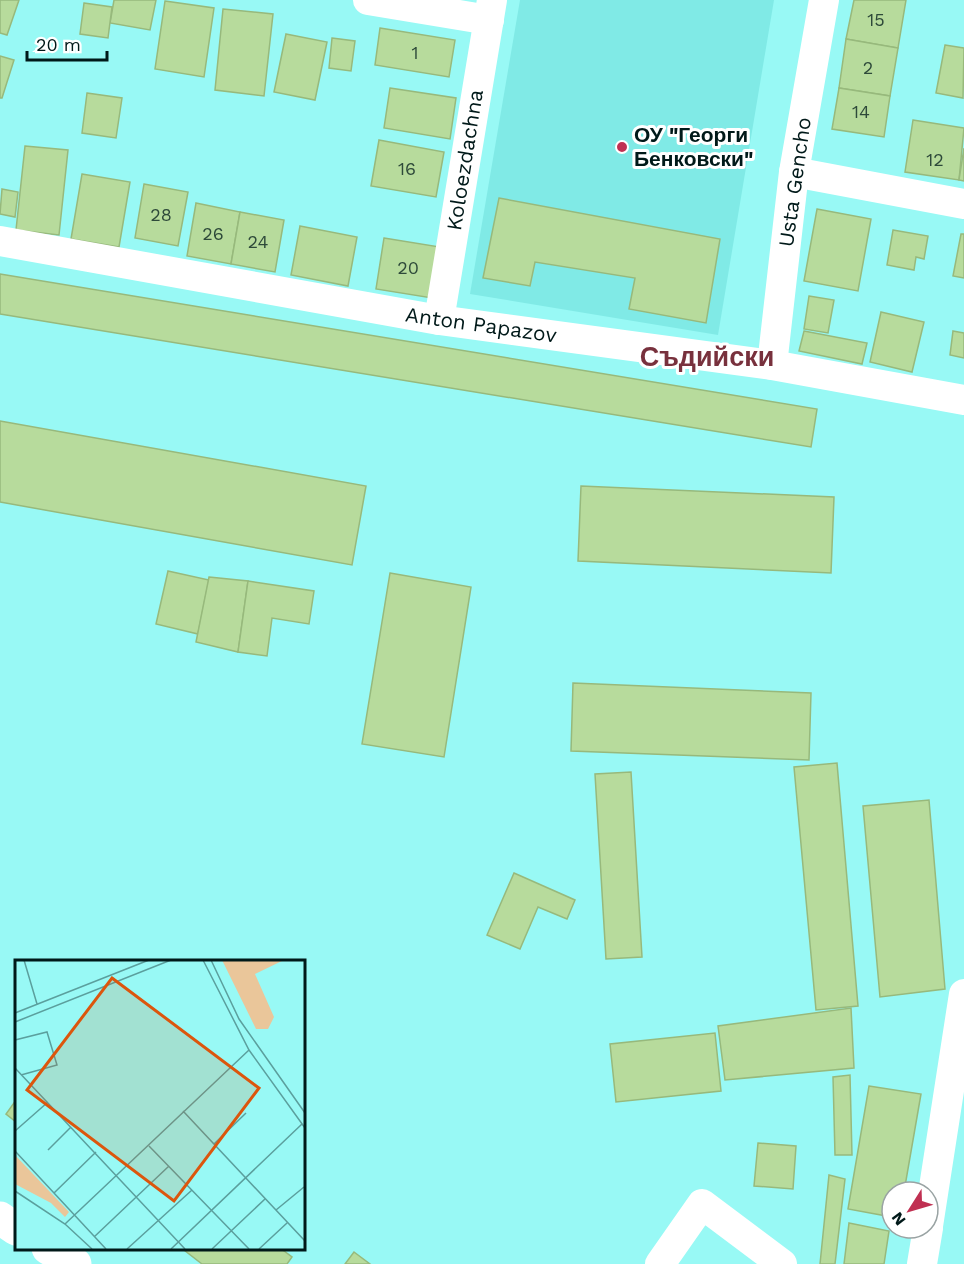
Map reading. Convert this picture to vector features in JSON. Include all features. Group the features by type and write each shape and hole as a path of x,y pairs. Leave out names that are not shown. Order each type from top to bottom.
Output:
{"main road":[{"path":"0,1218 15,1227"},
{"path":"50,1249 75,1264"}],"street":[{"path":"368,0 490,10"},
{"name":"Usta Gencho","path":"772,364 794,172 824,0"},
{"name":"Koloezdachna","path":"439,320 490,10"},
{"path":"794,172 964,204"},
{"name":"Anton Papazov","path":"0,241 439,320 772,364 964,400"},
{"path":"938,1180 956,1099 964,994"},
{"path":"660,1264 702,1204 782,1264"},
{"path":"922,1264 926,1240"}],"shaded area":[{"name":"ОУ \"Георги Бенковски\"","path":"520,0 774,0 718,335 470,294"}],"building":[{"path":"0,0 19,0 7,35 0,33"},
{"path":"114,0 156,0 150,30 110,23"},
{"path":"854,0 906,0 898,48 846,39"},
{"path":"165,1 214,8 204,77 155,69"},
{"path":"84,3 112,7 108,38 80,34"},
{"path":"223,9 273,14 264,96 215,90"},
{"path":"380,28 455,40 449,77 375,65"},
{"path":"286,34 327,42 315,100 274,92"},
{"path":"332,38 355,41 351,71 329,68"},
{"path":"846,39 898,48 890,96 839,88"},
{"path":"945,45 964,48 963,98 936,93"},
{"path":"0,56 14,60 2,98 0,98"},
{"path":"390,88 456,98 450,139 384,128"},
{"path":"839,88 890,96 884,137 832,129"},
{"path":"87,93 122,98 116,138 82,133"},
{"path":"913,120 964,128 959,180 905,172"},
{"path":"379,140 444,152 436,197 371,186"},
{"path":"25,146 68,150 59,235 16,230"},
{"path":"964,148 964,181 959,180"},
{"path":"82,174 130,182 119,247 71,239"},
{"path":"144,184 188,192 178,246 135,238"},
{"path":"2,189 18,192 15,217 0,214"},
{"path":"499,198 720,239 706,323 629,309 635,278 535,262 530,286 483,278"},
{"path":"196,203 240,212 231,264 187,256"},
{"path":"817,209 871,219 858,291 804,281"},
{"path":"240,212 284,220 275,272 231,264"},
{"path":"300,226 357,237 348,286 291,275"},
{"path":"893,230 928,236 924,259 916,257 914,270 887,265"},
{"path":"961,234 964,234 964,278 953,276"},
{"path":"384,238 440,247 432,298 376,289"},
{"path":"0,274 817,409 811,447 0,314"},
{"path":"809,296 834,300 828,333 804,329"},
{"path":"881,312 924,322 912,372 870,362"},
{"path":"804,331 867,343 862,364 799,351"},
{"path":"953,331 964,333 964,358 950,355"},
{"path":"0,421 366,486 352,565 0,502"},
{"path":"581,486 834,497 831,573 578,561"},
{"path":"168,571 209,580 198,634 156,624"},
{"path":"390,573 471,587 444,757 362,744"},
{"path":"209,577 248,581 238,652 196,642"},
{"path":"248,581 314,591 309,624 272,618 267,656 238,652"},
{"path":"573,683 811,693 809,760 571,751"},
{"path":"837,763 858,1006 816,1010 794,767"},
{"path":"631,772 642,957 606,959 595,774"},
{"path":"929,800 945,989 880,997 863,806"},
{"path":"514,873 575,900 567,919 538,907 520,949 487,935"},
{"path":"851,1008 854,1068 725,1080 718,1026"},
{"path":"715,1033 721,1091 616,1102 610,1044"},
{"path":"850,1075 852,1155 835,1155 833,1077"},
{"path":"869,1086 921,1094 906,1180 880,1180 880,1215 848,1209"},
{"path":"15,1101 15,1121 6,1114"},
{"path":"758,1143 796,1146 793,1189 754,1186"},
{"path":"829,1175 845,1179 835,1264 820,1264"},
{"path":"849,1223 880,1229 880,1240 888,1240 884,1264 844,1264"},
{"path":"281,1249 292,1257 287,1264 202,1264 184,1250"},
{"path":"354,1252 370,1264 345,1264"}],"place":[{"name":"ОУ \"Георги Бенковски\"","path":"622,147"}],"district":[{"name":"Съдийски","path":"707,357"}]}
